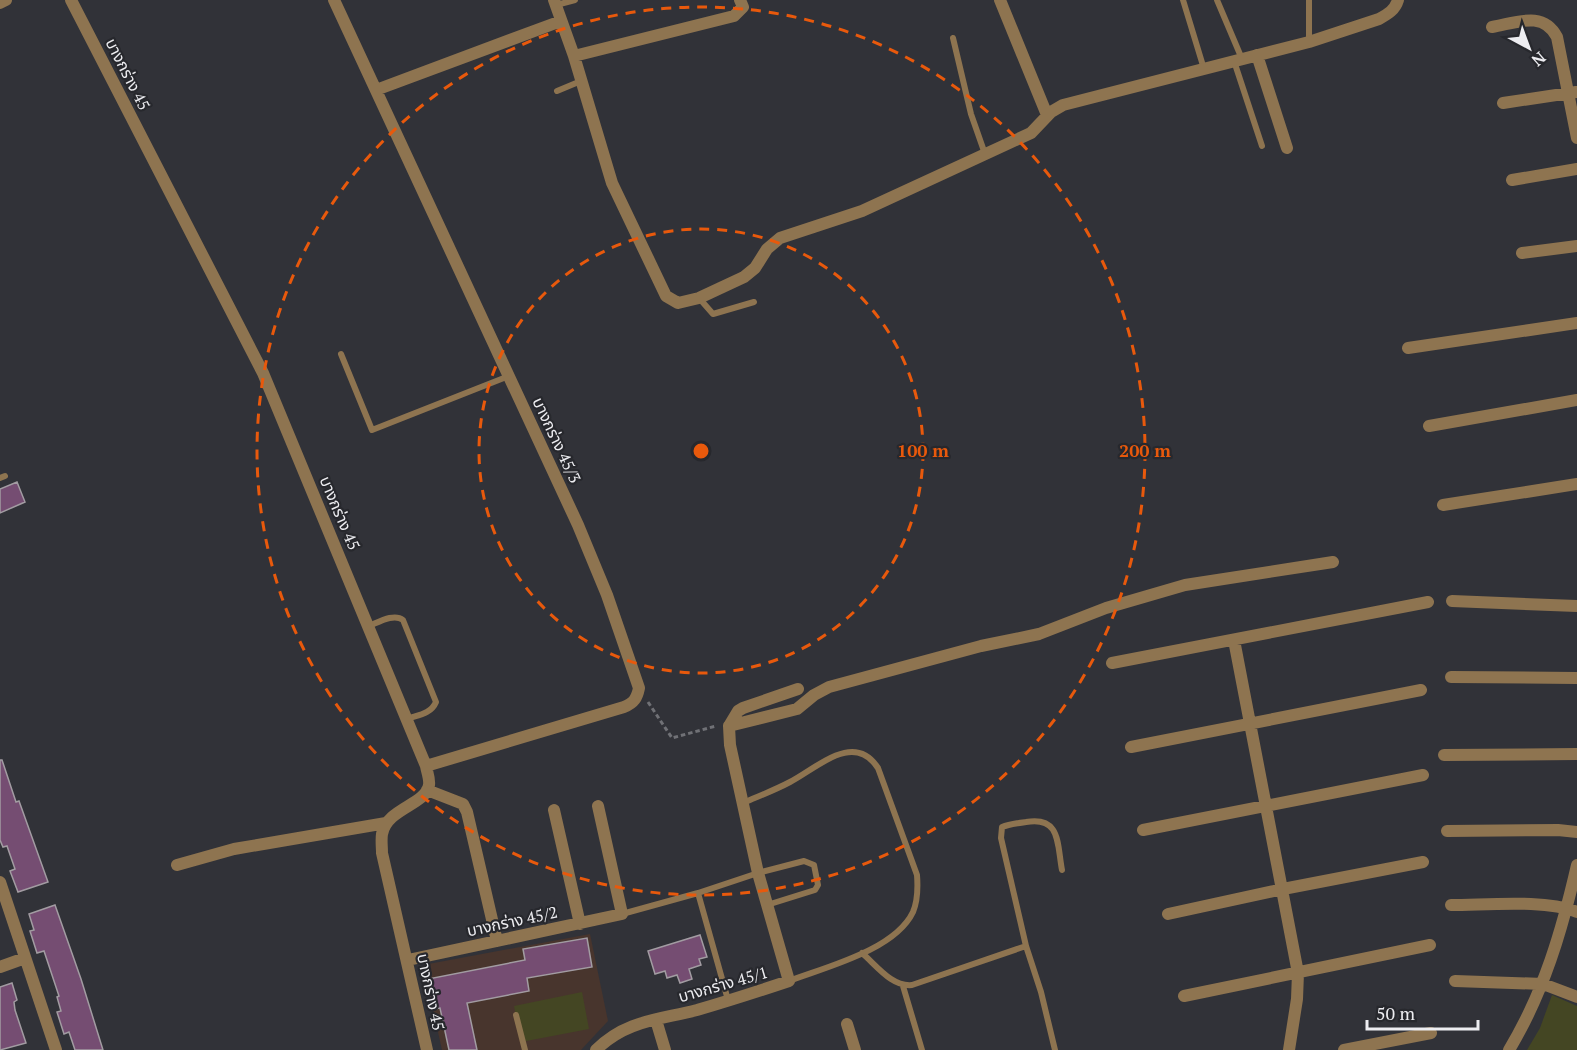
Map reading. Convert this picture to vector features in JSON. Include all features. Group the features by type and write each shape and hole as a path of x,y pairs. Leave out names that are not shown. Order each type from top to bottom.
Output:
{"street":[{"path":"0,3 6,0"},
{"name":"บางกร่าง 45","path":"71,0 263,373 426,766 429,783 427,790"},
{"name":"บางกร่าง 45/3","path":"334,0 509,376 607,595 639,688"},
{"path":"574,56 734,16 743,7 740,0"},
{"path":"1000,0 1047,116"},
{"path":"555,3 574,56 612,183 666,296 678,303 699,298 744,277 755,268 767,249 780,238 862,211 1031,133 1047,116 1063,105 1309,42 1379,19 1389,14 1398,0"},
{"path":"1492,27 1536,20 1552,27 1573,92 1577,138"},
{"path":"376,90 561,21"},
{"path":"1257,55 1287,148"},
{"path":"1503,103 1573,92"},
{"path":"1512,180 1577,169"},
{"path":"1522,253 1577,246"},
{"path":"1408,348 1577,323"},
{"path":"1429,426 1577,400"},
{"path":"1443,505 1577,484"},
{"path":"730,723 797,709 820,691 837,685 981,646 1039,634 1106,608 1185,585 1333,562"},
{"path":"1452,601 1577,606"},
{"path":"1112,663 1428,602"},
{"path":"1234,640 1298,973 1297,999 1289,1050"},
{"path":"1451,677 1577,678"},
{"path":"426,766 624,707 632,704 639,688"},
{"path":"789,981 758,873 730,745 730,723 738,711 743,708 798,689"},
{"path":"1131,747 1421,690"},
{"path":"1444,755 1577,754"},
{"path":"1143,830 1266,808 1423,775"},
{"path":"177,865 234,849 386,823 398,810 423,796 427,790 463,804 467,812 497,941"},
{"path":"598,806 622,914"},
{"path":"554,810 580,924"},
{"name":"บางกร่าง 45","path":"386,823 382,834 382,853 427,1050"},
{"path":"1447,831 1558,830 1577,832"},
{"path":"1168,914 1423,862"},
{"path":"1509,1050 1543,984 1572,910 1577,865"},
{"path":"0,882 54,1050"},
{"path":"1451,905 1537,905 1572,910"},
{"name":"บางกร่าง 45/2","path":"408,960 622,914"},
{"path":"1184,996 1430,945"},
{"path":"0,966 25,958"},
{"name":"บางกร่าง 45/1","path":"596,1050 631,1025 728,1000 789,981"},
{"path":"1455,981 1543,984 1577,997"},
{"path":"656,1020 665,1050"},
{"path":"847,1024 855,1050"},
{"path":"1344,1050 1389,1046 1431,1033"}],"lane":[{"path":"555,3 575,0"},
{"path":"1183,0 1204,69"},
{"path":"1217,0 1238,60 1262,146"},
{"path":"1309,0 1309,42"},
{"path":"952,38 971,114 985,154"},
{"path":"556,91 581,80"},
{"path":"699,298 713,314 754,302"},
{"path":"341,354 372,430 509,376"},
{"path":"369,626 394,617 400,617 403,620 436,702 434,708 428,712 407,719"},
{"name":"บางกร่าง 45/1","path":"743,803 788,783 820,763 841,754 862,752 878,768 917,875 918,889 912,912 903,925 889,938 862,953 789,981"},
{"path":"1055,1050 1026,946 1001,838 1002,827 1035,820 1050,825 1056,833 1062,870"},
{"path":"622,914 804,861 814,865 819,885 814,890 766,905"},
{"path":"698,893 728,1000"},
{"path":"862,953 896,983 903,986 912,985 1026,946"},
{"path":"903,986 922,1050"},
{"path":"516,1015 525,1050"}],"path":[{"path":"639,688 672,738 730,723"}],"shaded area":[{"path":"590,934 608,1021 581,1050 442,1050 423,965"}],"green space":[{"path":"582,992 589,1029 521,1042 514,1006"},
{"path":"1552,995 1577,1006 1577,1050 1527,1050 1540,1028"}],"building":[{"path":"17,482 25,502 0,513 0,489"},
{"path":"0,760 2,760 16,802 19,801 48,882 18,892 10,871 15,869 7,846 3,847 0,840"},
{"path":"55,905 103,1050 75,1050 69,1032 64,1034 57,1012 61,1011 57,997 59,996 44,951 37,953 30,931 34,930 29,914"},
{"path":"700,935 707,957 699,959 701,965 689,969 692,979 680,983 677,975 667,978 665,971 655,974 648,951"},
{"path":"587,938 592,967 527,978 529,991 467,1003 477,1050 449,1050 440,1008 434,1009 428,979 525,960 523,949"},
{"path":"12,983 17,1000 14,1002 15,1010 26,1043 0,1050 0,987"}]}
